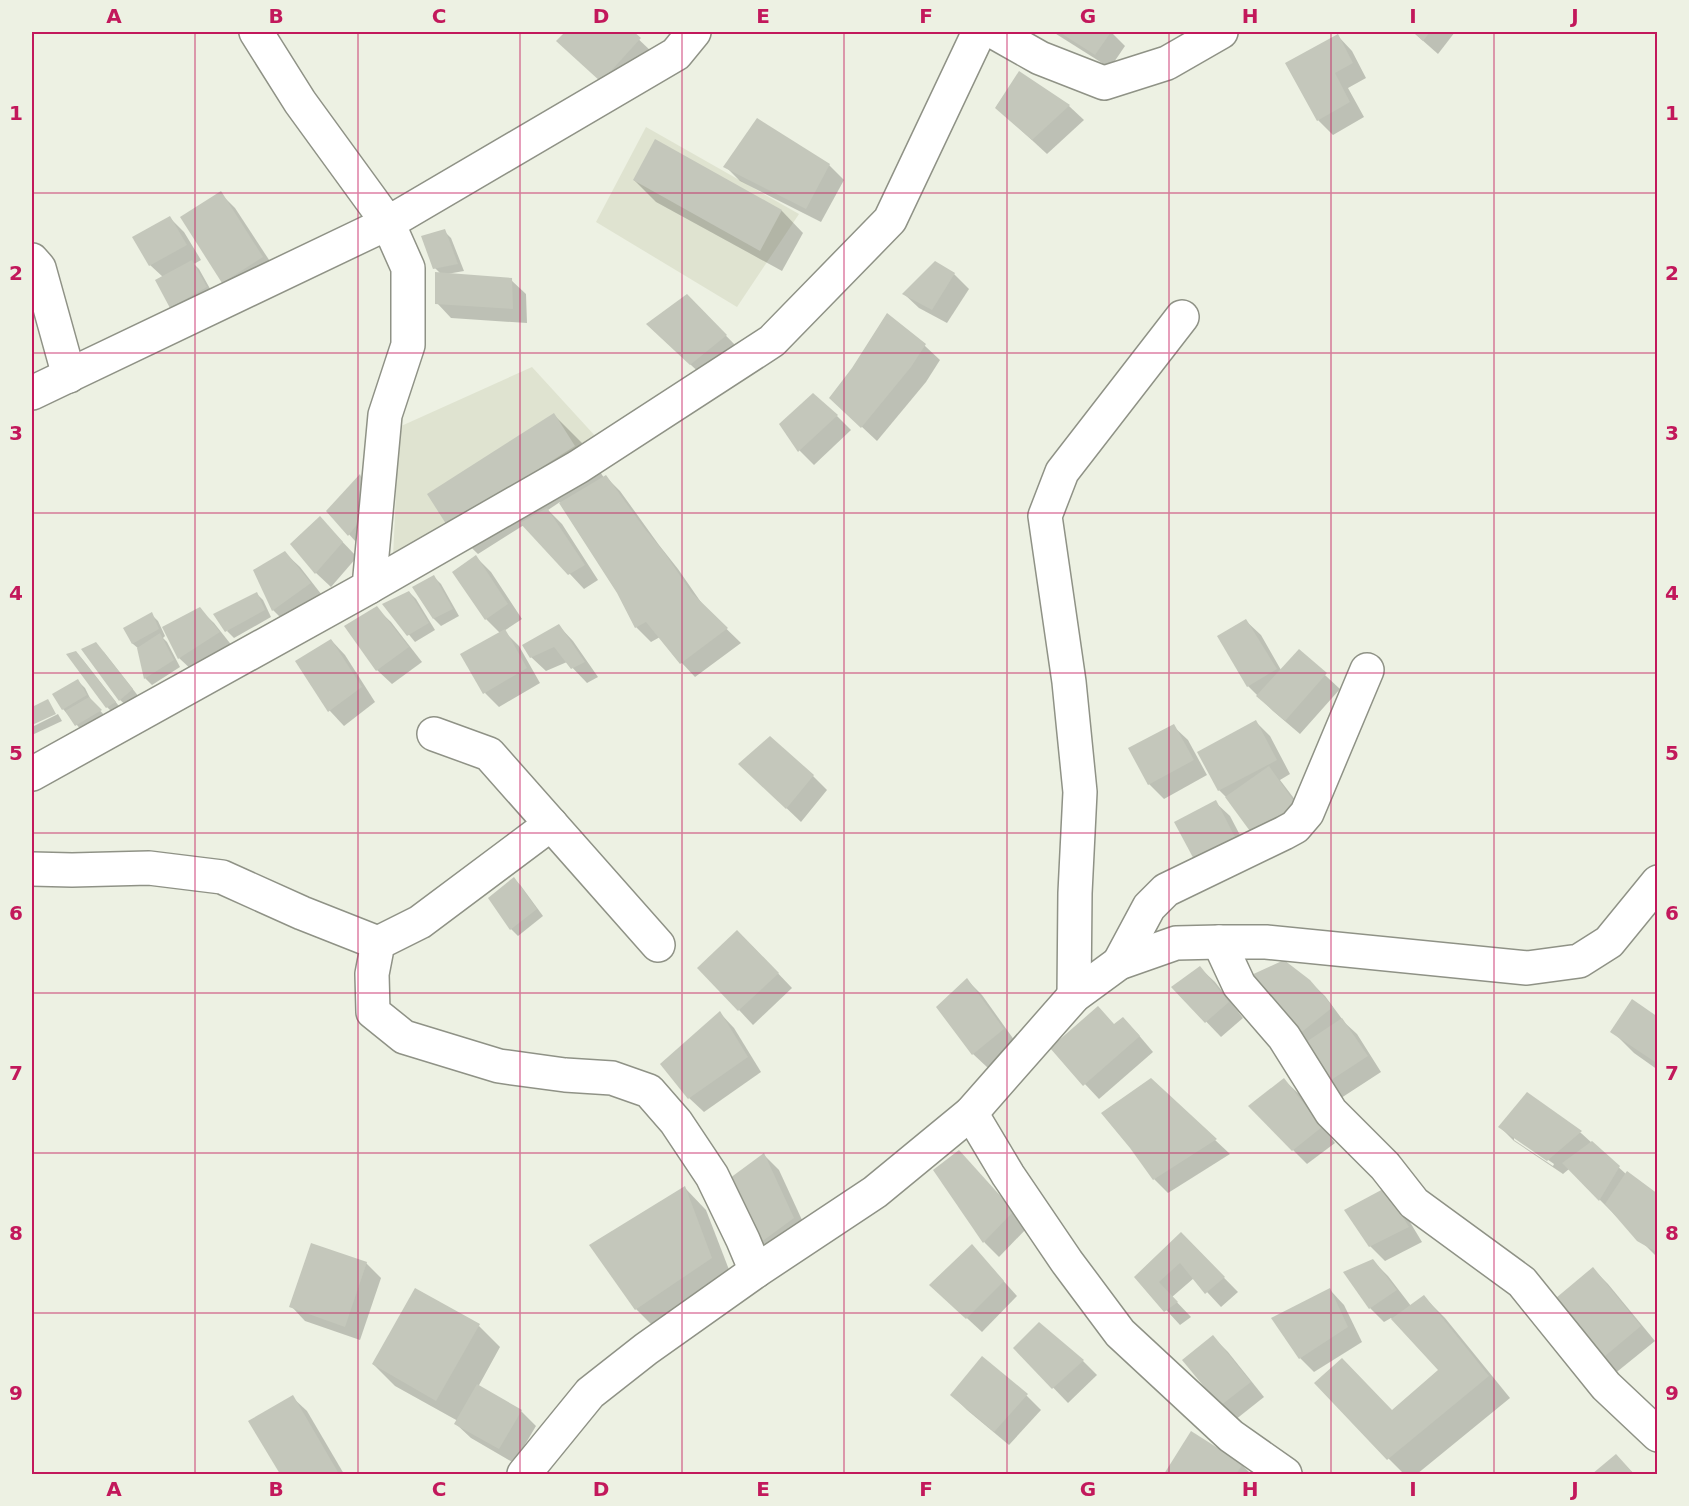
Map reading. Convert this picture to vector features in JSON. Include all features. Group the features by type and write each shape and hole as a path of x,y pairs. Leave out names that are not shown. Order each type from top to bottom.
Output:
{"street":[{"path":"256,32 300,102 388,223 408,268 408,345 385,416 369,587"},
{"path":"32,393 388,223 676,54 694,32"},
{"path":"32,774 369,587 578,467 772,341 890,220 979,32"},
{"path":"994,32 1040,58 1104,83 1167,63 1221,32"},
{"path":"32,260 39,268 69,376"},
{"path":"1074,996 1075,893 1080,792 1069,682 1045,516 1062,472 1182,317"},
{"path":"1119,963 1149,907 1166,890 1295,827 1307,813 1367,670"},
{"path":"434,734 489,754 658,945"},
{"path":"32,869 149,868 222,877 302,913 378,943 420,922 551,824"},
{"path":"524,1474 590,1393 646,1349 756,1271 876,1191 971,1113 1074,996 1119,963 1176,943 1219,942 1266,942 1527,968 1579,961 1609,942 1658,882"},
{"path":"1219,942 1239,985 1284,1037 1331,1112 1385,1166 1414,1203 1522,1282 1606,1386 1658,1435"},
{"path":"378,943 372,974 373,1012 405,1037 499,1066 565,1075 612,1078 650,1091 676,1122 712,1176 756,1271"},
{"path":"971,1113 1008,1175 1067,1262 1120,1333 1232,1436 1285,1474"}],"shaded area":[{"path":"646,127 799,214 737,307 596,222"},
{"path":"532,367 597,438 393,558 399,427"}],"building":[{"path":"565,32 634,32 641,38 601,82 556,41"},
{"path":"1059,32 1111,32 1095,55"},
{"path":"1413,32 1430,32 1423,41"},
{"path":"1338,34 1353,63 1335,73 1350,102 1317,121 1285,63"},
{"path":"1019,71 1070,105 1032,140 995,108"},
{"path":"757,118 830,164 806,209 723,167"},
{"path":"655,139 782,210 760,251 633,180"},
{"path":"221,191 263,257 222,283 180,217"},
{"path":"170,216 187,245 149,266 132,237"},
{"path":"445,229 458,264 433,269 421,236"},
{"path":"192,260 207,287 170,308 155,280"},
{"path":"935,261 955,273 932,310 902,294"},
{"path":"435,272 512,278 513,309 435,304"},
{"path":"687,294 727,335 690,365 646,324"},
{"path":"887,313 926,344 911,367 861,428 829,398 852,368"},
{"path":"813,393 838,415 798,452 779,424"},
{"path":"554,413 575,446 448,527 427,494"},
{"path":"360,474 371,507 348,536 326,511"},
{"path":"606,475 692,593 728,628 680,664 646,622 635,628 617,593 559,503"},
{"path":"547,508 585,565 568,575 520,523"},
{"path":"320,516 343,542 315,574 290,544"},
{"path":"285,551 311,583 272,611 253,570"},
{"path":"476,555 508,604 485,620 452,572"},
{"path":"434,575 453,609 433,619 412,587"},
{"path":"409,591 429,623 407,636 382,604"},
{"path":"257,592 265,610 225,632 213,614"},
{"path":"377,606 409,647 376,671 344,626"},
{"path":"200,607 220,632 178,659 162,627"},
{"path":"152,612 159,629 132,644 123,628"},
{"path":"1246,619 1277,669 1247,687 1217,636"},
{"path":"559,624 585,662 571,669 554,647 530,658 522,645"},
{"path":"505,629 527,668 483,694 460,654"},
{"path":"160,633 174,660 144,679 137,648"},
{"path":"331,639 362,687 328,712 295,661"},
{"path":"96,642 133,689 119,701 81,649"},
{"path":"1299,649 1327,673 1285,721 1256,696"},
{"path":"76,651 116,702 106,708 66,654"},
{"path":"78,679 87,695 62,710 52,694"},
{"path":"89,697 102,710 75,726 65,711"},
{"path":"48,699 56,714 32,725 32,707"},
{"path":"1256,720 1277,760 1218,791 1197,752"},
{"path":"1174,724 1194,760 1148,785 1128,748"},
{"path":"770,736 814,775 786,809 738,764"},
{"path":"1269,766 1298,807 1255,838 1225,797"},
{"path":"1216,800 1238,843 1197,865 1174,822"},
{"path":"514,877 537,909 510,930 488,898"},
{"path":"737,930 779,973 738,1011 697,968"},
{"path":"1284,960 1310,980 1333,1007 1298,1035 1247,977"},
{"path":"1200,966 1229,1002 1205,1023 1171,987"},
{"path":"967,978 1004,1029 972,1055 936,1007"},
{"path":"1632,999 1658,1017 1658,1064 1610,1032"},
{"path":"1098,1006 1114,1024 1123,1017 1140,1036 1083,1086 1050,1048"},
{"path":"720,1011 748,1057 688,1099 660,1064"},
{"path":"1342,1018 1368,1056 1322,1086 1297,1048"},
{"path":"1151,1078 1217,1139 1153,1180 1101,1113"},
{"path":"1284,1078 1322,1127 1292,1151 1248,1106"},
{"path":"1527,1092 1582,1131 1547,1161 1498,1127"},
{"path":"1592,1141 1620,1166 1599,1201 1562,1163"},
{"path":"959,1150 1014,1211 983,1243 933,1170"},
{"path":"764,1153 794,1218 753,1248 726,1181"},
{"path":"1627,1171 1658,1194 1658,1253 1637,1241 1605,1204"},
{"path":"685,1186 712,1258 635,1310 589,1245"},
{"path":"1385,1188 1409,1227 1369,1247 1344,1210"},
{"path":"1181,1232 1225,1277 1205,1294 1180,1263 1159,1282 1178,1302 1164,1312 1134,1277"},
{"path":"311,1243 367,1262 345,1327 289,1307"},
{"path":"972,1244 1004,1281 966,1319 929,1285"},
{"path":"1373,1259 1397,1290 1369,1309 1343,1272"},
{"path":"1593,1267 1641,1326 1598,1362 1550,1303"},
{"path":"415,1288 480,1324 436,1401 372,1364"},
{"path":"1330,1288 1348,1327 1299,1359 1271,1318"},
{"path":"1424,1295 1489,1376 1387,1460 1314,1383 1342,1358 1392,1410 1438,1370 1391,1319"},
{"path":"1039,1322 1084,1360 1052,1389 1013,1348"},
{"path":"1213,1335 1251,1382 1220,1406 1182,1360"},
{"path":"982,1356 1028,1394 994,1432 950,1395"},
{"path":"477,1384 522,1410 499,1449 454,1424"},
{"path":"293,1395 339,1474 280,1474 248,1421"},
{"path":"1191,1431 1243,1464 1236,1474 1164,1474"},
{"path":"1616,1454 1634,1474 1592,1474"}]}
